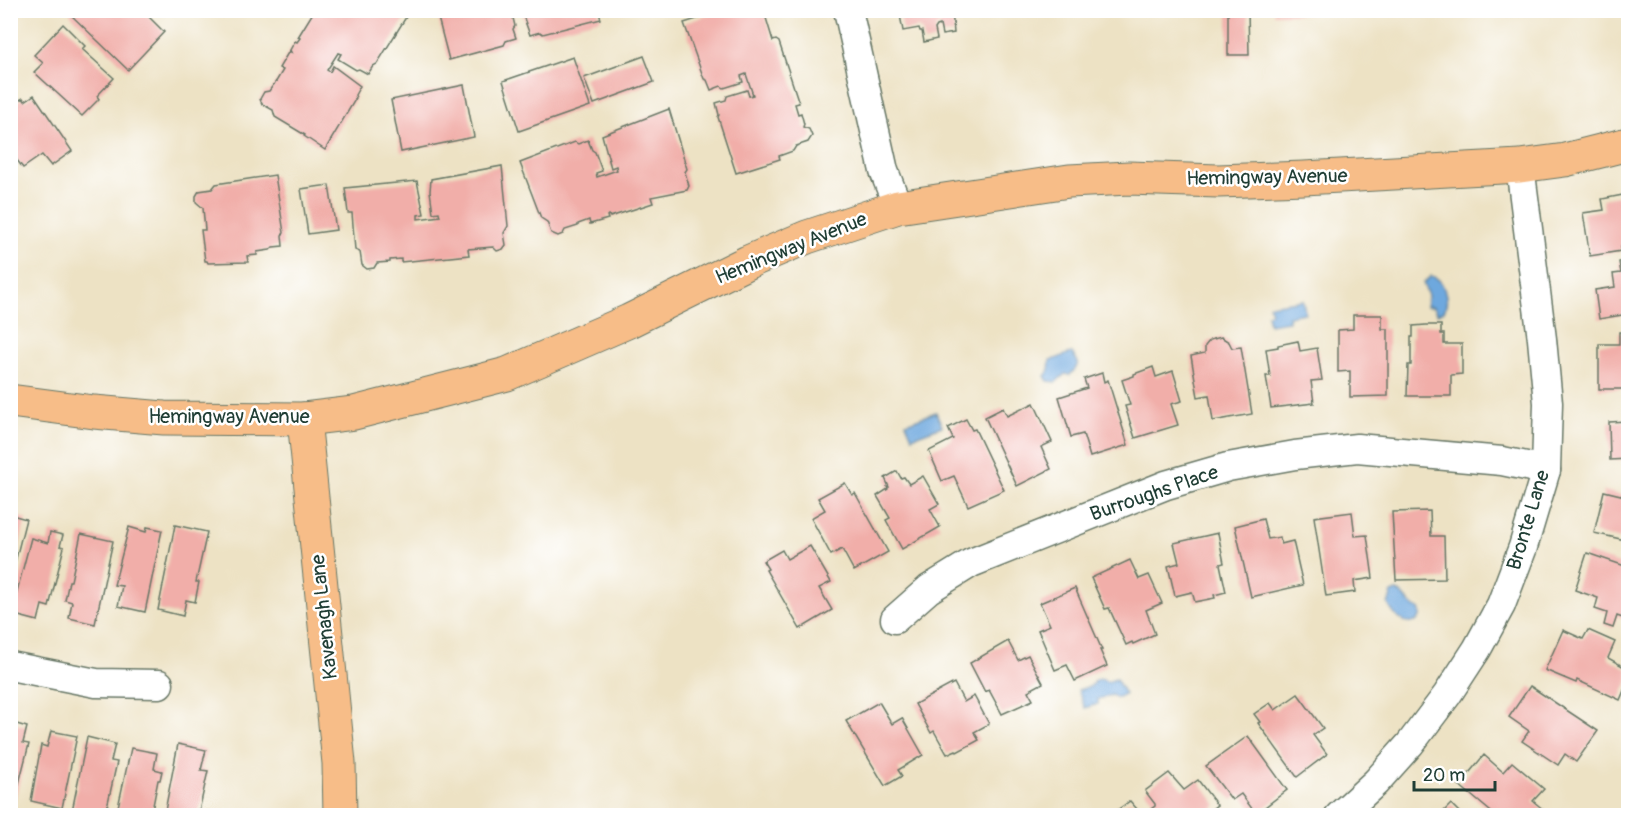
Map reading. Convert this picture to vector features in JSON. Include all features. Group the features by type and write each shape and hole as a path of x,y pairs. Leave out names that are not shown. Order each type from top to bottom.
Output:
{"main road":[{"name":"Hemingway Avenue","path":"10,401 29,405 164,418 304,419 354,412 507,374 629,321 758,257 807,237 898,207 1069,181 1129,178 1218,181 1520,166 1566,160 1629,144"},
{"name":"Kavenagh Lane","path":"304,419 338,752 340,816"}],"street":[{"path":"848,10 885,171 898,207"},
{"name":"Bronte Lane","path":"1339,816 1376,782 1410,744 1447,695 1477,649 1501,605 1546,470 1548,403 1520,166"},
{"name":"Burroughs Place","path":"895,619 929,589 971,563 1166,485 1228,467 1295,455 1358,448 1502,461 1546,470"},
{"path":"10,666 96,683 159,684"}],"water":[{"path":"1431,276 1439,281 1445,290 1446,306 1444,311 1438,314 1433,307 1426,306 1428,296 1423,283"},
{"path":"1303,300 1305,313 1288,316 1289,321 1269,324 1267,314 1271,313 1269,305"},
{"path":"1072,353 1078,362 1070,375 1065,374 1056,382 1048,381 1045,376 1049,371 1050,360"},
{"path":"936,412 942,426 912,437 906,423"},
{"path":"1397,591 1419,609 1421,615 1416,622 1402,620 1390,608 1388,604 1392,593"},
{"path":"1102,679 1107,682 1116,679 1125,694 1116,698 1112,695 1098,699 1098,704 1085,708 1078,690"}],"building":[{"path":"73,10 142,10 164,32 128,70 70,14"},
{"path":"319,10 402,10 408,14 377,64 368,74 338,59 341,54 338,53 327,70 330,72 333,66 360,86 355,95 356,98 325,150 275,117 273,110 262,104 260,99 277,80 283,70 279,68 289,51 291,52 295,41 297,42 300,38 298,37 314,11 317,13"},
{"path":"436,10 511,10 516,38 506,41 504,45 449,60"},
{"path":"521,10 598,10 601,19 543,34 540,32 530,35"},
{"path":"725,10 768,10 766,18 773,41 779,42 799,103 795,104 798,114 801,113 803,127 809,129 812,136 808,142 779,156 780,159 736,173 718,117 716,103 726,100 727,96 747,90 749,96 753,95 746,74 741,76 743,82 711,90 707,80 704,79 684,23"},
{"path":"899,10 952,10 954,33 942,35 940,25 935,29 937,39 924,42 922,31 919,28 903,31"},
{"path":"1228,10 1248,10 1249,55 1228,55"},
{"path":"1274,10 1313,10 1313,14 1274,14"},
{"path":"63,24 85,46 82,49 114,78 97,96 99,99 82,116 34,72 43,63 34,55"},
{"path":"644,56 654,82 594,104 584,78"},
{"path":"573,57 590,106 519,131 503,81"},
{"path":"464,85 474,137 401,152 391,100"},
{"path":"34,95 72,151 51,166 42,155 23,168 10,151 10,101 13,104 23,98 25,101"},
{"path":"669,109 687,169 685,172 689,186 687,190 651,197 653,203 610,217 609,215 608,219 590,224 589,220 565,230 558,236 551,233 547,222 541,218 520,163 575,142 578,144 588,140 602,171 596,173 597,177 617,170 616,166 611,168 602,135"},
{"path":"502,166 508,226 504,233 506,245 503,249 497,251 493,247 468,249 469,255 401,262 401,259 390,260 390,262 377,263 374,268 367,269 362,265 360,252 355,250 352,213 348,213 345,188 417,181 424,214 418,215 418,219 440,216 439,212 433,213 431,179"},
{"path":"275,175 284,233 282,235 283,246 247,256 248,262 208,263 205,261 201,230 205,230 203,208 196,202 199,191 212,189 216,184"},
{"path":"329,185 336,230 308,234 301,189"},
{"path":"1628,194 1628,246 1621,247 1621,251 1590,256 1583,213 1604,210 1602,199"},
{"path":"1628,260 1628,314 1599,319 1595,290 1615,287 1613,274 1621,273 1619,262"},
{"path":"1353,315 1382,315 1382,329 1388,329 1388,396 1350,397 1350,371 1338,372 1338,330 1353,329"},
{"path":"1441,325 1444,344 1462,344 1462,374 1451,375 1451,396 1407,396 1413,326"},
{"path":"1619,332 1628,332 1628,389 1599,389 1599,344 1619,344"},
{"path":"1221,337 1229,342 1232,348 1241,347 1252,414 1213,421 1209,395 1198,397 1191,356 1205,353 1205,346 1210,340"},
{"path":"1298,341 1300,351 1317,348 1322,380 1311,381 1314,403 1271,408 1266,376 1270,376 1266,349"},
{"path":"1153,367 1156,377 1173,371 1182,401 1171,404 1178,425 1135,438 1125,406 1130,405 1122,380"},
{"path":"1102,373 1104,382 1108,380 1128,445 1090,457 1083,434 1071,437 1059,397 1087,388 1084,379"},
{"path":"1034,403 1052,442 1041,447 1051,469 1017,486 985,417 1003,408 1007,416"},
{"path":"966,419 972,430 975,429 1004,490 968,506 954,476 942,481 929,451 953,439 948,428"},
{"path":"1628,421 1628,459 1610,460 1609,422"},
{"path":"897,471 901,478 904,477 909,484 923,476 939,504 930,509 940,527 902,549 886,520 890,518 877,496 889,487 885,478"},
{"path":"845,483 852,495 855,493 888,552 854,571 842,549 831,555 811,518 825,510 818,498"},
{"path":"1628,485 1628,536 1626,535 1625,540 1594,533 1604,491 1625,496"},
{"path":"1430,511 1431,536 1444,536 1445,579 1396,580 1392,512"},
{"path":"1352,512 1355,536 1367,535 1373,578 1354,581 1355,592 1326,596 1314,517"},
{"path":"12,515 26,519 11,578 10,520"},
{"path":"1263,519 1268,539 1280,537 1281,544 1293,541 1303,585 1251,597 1235,526"},
{"path":"175,525 207,532 196,582 199,582 195,602 186,600 183,616 158,610"},
{"path":"129,527 146,532 147,527 162,530 145,612 118,606 122,586 114,585"},
{"path":"50,532 63,535 60,546 64,547 49,607 42,605 38,621 11,614 31,538 48,543"},
{"path":"1218,533 1224,563 1220,564 1226,592 1214,595 1215,598 1195,602 1192,592 1175,596 1168,566 1179,563 1174,543"},
{"path":"81,534 113,541 95,624 69,618 72,602 65,600"},
{"path":"810,546 831,582 819,588 832,610 800,629 763,561 782,550 787,559"},
{"path":"1587,553 1628,567 1628,620 1617,616 1613,628 1604,625 1607,613 1595,609 1598,598 1575,590"},
{"path":"1130,560 1139,579 1149,575 1162,603 1146,610 1155,634 1126,645 1109,608 1105,609 1091,578"},
{"path":"1075,588 1107,666 1075,681 1067,665 1055,670 1038,630 1050,625 1040,603"},
{"path":"1563,630 1583,639 1588,630 1615,642 1608,658 1628,669 1628,681 1620,700 1577,680 1576,683 1545,670"},
{"path":"1008,641 1018,660 1028,655 1043,683 1028,691 1033,700 1002,714 989,690 985,692 970,663"},
{"path":"954,683 964,702 974,696 989,724 974,732 979,740 957,752 956,750 947,754 934,731 931,733 915,704"},
{"path":"1530,686 1598,731 1576,762 1565,754 1558,765 1522,741 1529,731 1509,717"},
{"path":"1298,694 1323,728 1313,735 1327,754 1297,777 1254,714 1270,703 1275,710"},
{"path":"879,702 892,724 902,718 923,755 898,770 902,776 885,786 846,721"},
{"path":"10,722 27,727 23,743 29,744 14,803 10,802"},
{"path":"51,731 77,736 62,808 31,801 41,745 47,747"},
{"path":"1248,736 1287,790 1256,814 1241,794 1232,800 1206,766"},
{"path":"87,737 115,744 111,761 117,762 105,816 71,816"},
{"path":"178,744 206,750 201,770 208,771 198,816 164,816"},
{"path":"131,748 157,753 154,769 162,771 151,816 116,816"},
{"path":"1484,755 1503,772 1512,762 1544,789 1533,801 1544,810 1539,816 1496,816 1459,785"},
{"path":"1169,773 1184,790 1198,780 1217,805 1208,812 1211,816 1156,816 1151,809 1155,804 1145,791"},
{"path":"1130,801 1143,816 1115,816 1113,813"},
{"path":"1451,804 1463,816 1439,816"}]}
